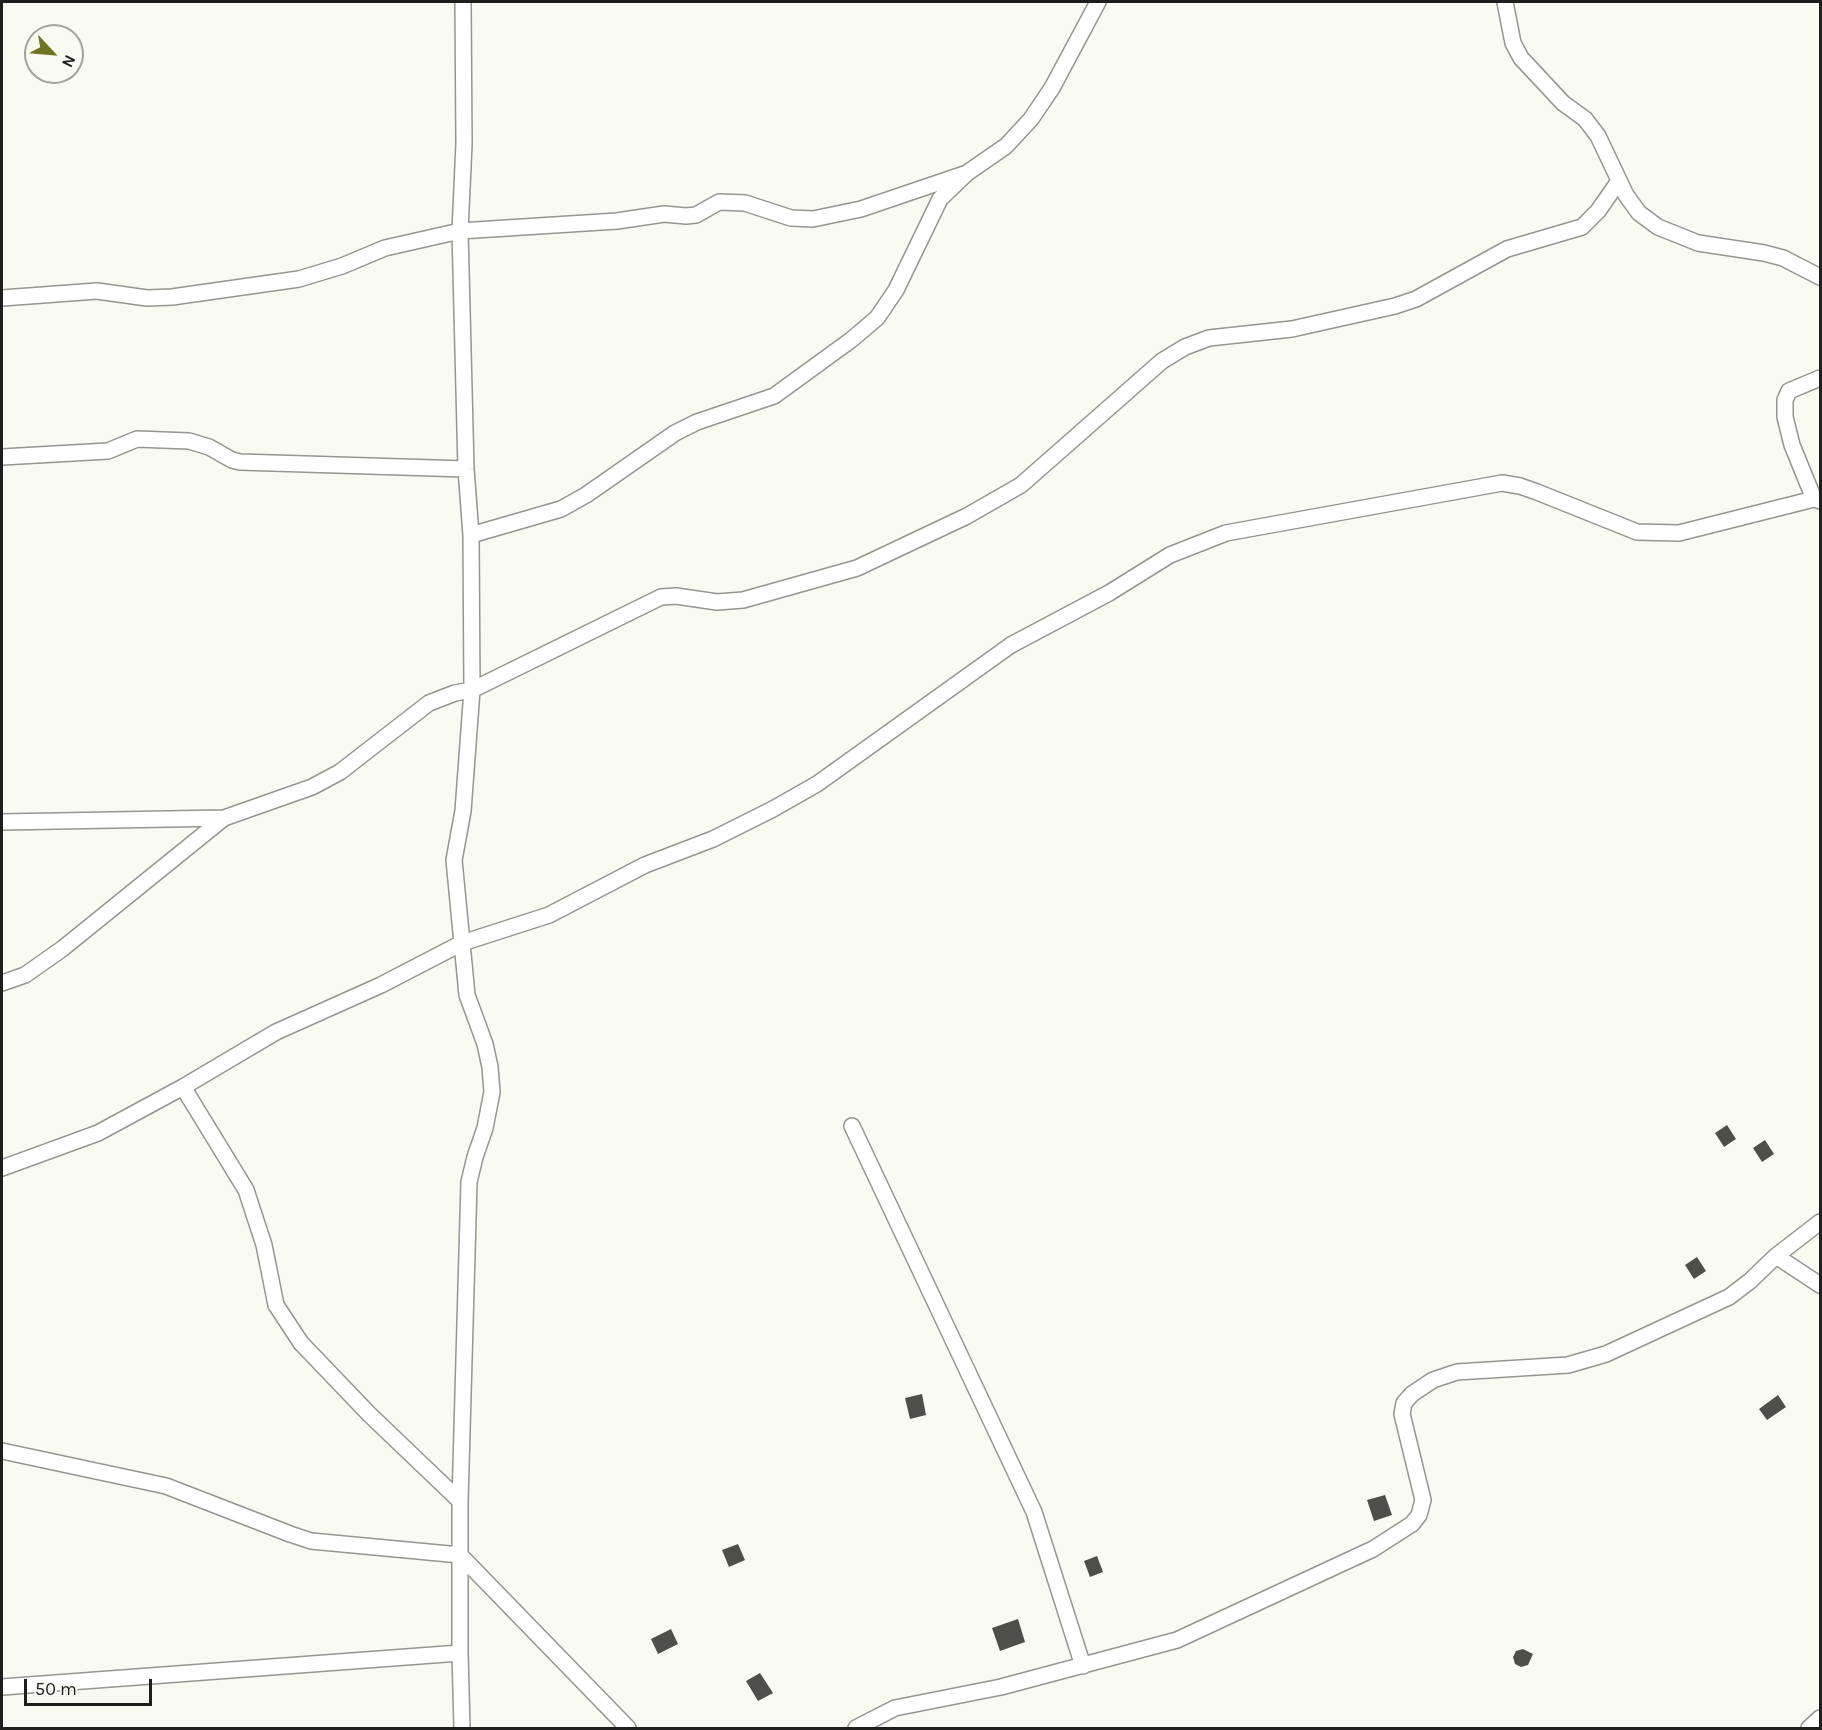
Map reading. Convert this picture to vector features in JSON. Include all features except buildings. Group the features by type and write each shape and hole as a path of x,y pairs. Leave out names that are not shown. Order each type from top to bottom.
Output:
{"street":[{"path":"462,1728 460,1501 469,1182 485,1128 492,1092 485,1044 467,995 454,860 463,811 472,690 471,535 466,469 460,231 464,144 463,2"},
{"path":"471,535 561,509 586,495 675,434 698,422 774,396 851,340 877,318 896,290 940,199 967,173 1006,146 1031,119 1052,88 1098,2"},
{"path":"1505,2 1513,43 1521,58 1563,103 1585,119 1598,136 1619,181 1639,213 1658,228 1698,243 1783,258 1821,277"},
{"path":"2,298 97,291 130,297 164,297 299,279 342,266 385,248 460,231 617,220 664,214 686,216 696,214 719,202 745,203 791,218 813,219 861,209 967,173"},
{"path":"2,822 224,818 312,787 340,772 429,703 455,693 472,690 661,597 676,596 724,602 743,600 857,568 967,516 1021,485 1162,361 1185,347 1209,338 1292,329 1395,306 1416,299 1508,249 1582,227 1598,211 1619,181"},
{"path":"2,1168 98,1133 183,1087 276,1032 381,985 462,943 549,915 645,865 713,839 773,809 817,784 1011,645 1109,593 1170,555 1226,533 1502,483 1537,492 1637,532 1679,533 1817,500 1792,445 1785,417 1785,400 1789,391 1821,378"},
{"path":"2,456 108,451 136,439 189,441 209,447 240,462 466,469"},
{"path":"2,983 25,975 62,949 224,818"},
{"path":"183,1087 246,1190 264,1245 276,1305 300,1343 369,1414 460,1501"},
{"path":"852,1126 1034,1512 1083,1666"},
{"path":"856,1728 895,1708 1001,1687 1177,1640 1373,1549 1412,1524 1419,1515 1422,1500 1402,1413 1404,1403 1412,1394 1433,1380 1457,1372 1534,1369 1568,1365 1606,1354 1729,1297 1776,1256 1821,1222"},
{"path":"1776,1256 1821,1285"},
{"path":"2,1451 165,1485 312,1541 460,1555 628,1728"},
{"path":"2,1687 460,1653"},
{"path":"1809,1728 1821,1718"}]}
